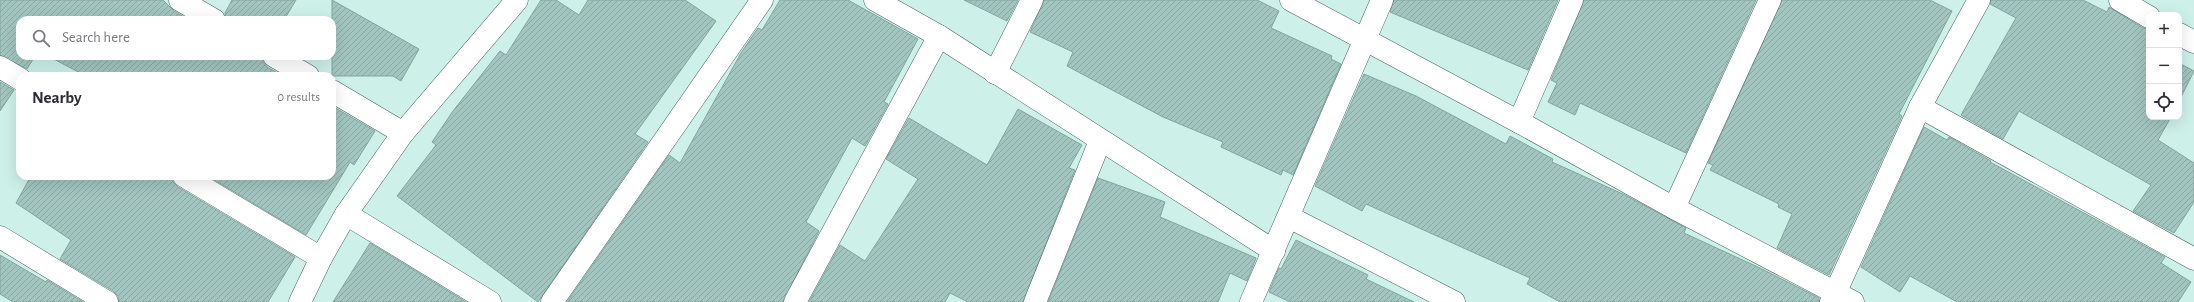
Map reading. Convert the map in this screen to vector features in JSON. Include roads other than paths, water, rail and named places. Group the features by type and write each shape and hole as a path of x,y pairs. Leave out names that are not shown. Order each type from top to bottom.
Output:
{"street":[{"path":"180,0 207,16"},
{"path":"300,302 321,258 346,214 403,133 517,0"},
{"path":"552,302 762,0"},
{"path":"875,0 939,36 1100,141 1274,251"},
{"path":"995,73 1032,0"},
{"path":"1291,0 1519,122 1840,299 1920,108 1979,0"},
{"path":"1251,302 1382,0"},
{"path":"1519,122 1572,0"},
{"path":"1674,208 1770,0"},
{"path":"2120,0 2146,15"},
{"path":"795,302 939,36"},
{"path":"2182,36 2194,42"},
{"path":"281,60 301,72"},
{"path":"0,67 16,76"},
{"path":"336,92 403,133"},
{"path":"1920,108 2194,259"},
{"path":"1035,302 1100,141"},
{"path":"191,180 321,258"},
{"path":"346,214 490,302"},
{"path":"1289,217 1454,302"},
{"path":"0,237 107,302"}]}
